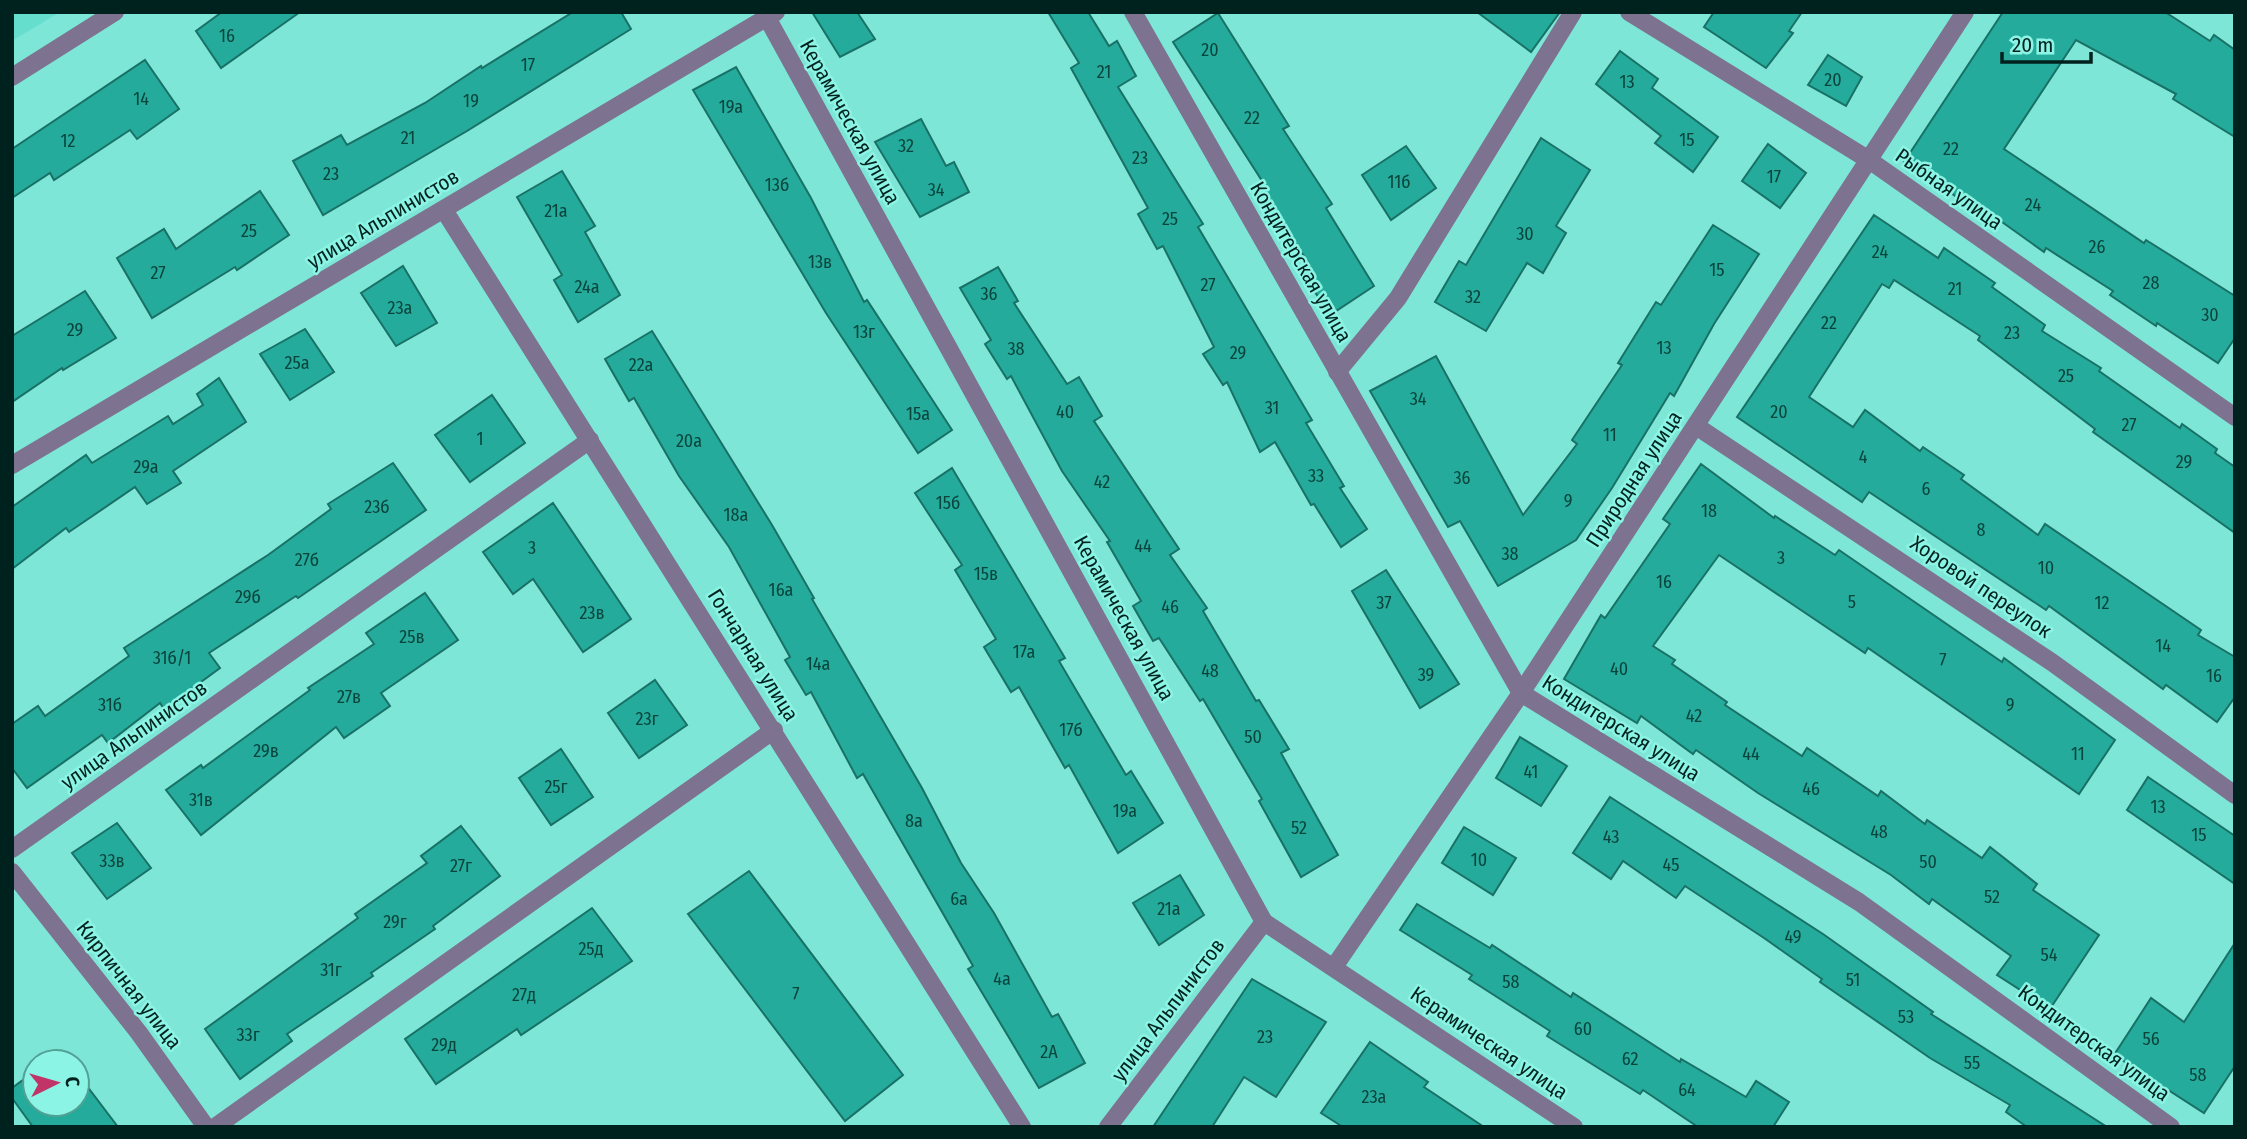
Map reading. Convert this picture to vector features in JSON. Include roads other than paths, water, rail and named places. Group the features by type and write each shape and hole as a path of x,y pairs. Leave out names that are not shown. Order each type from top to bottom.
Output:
{"street":[{"path":"12,77 116,12"},
{"name":"Кондитерская улица","path":"1133,12 1521,693 1859,902 2171,1127"},
{"path":"1337,372 1398,298 1573,12"},
{"name":"Рыбная улица","path":"1629,12 1869,160 2235,417"},
{"name":"Природная улица","path":"1334,967 1521,693 1965,12"},
{"name":"улица Альпинистов","path":"12,465 769,14"},
{"name":"Керамическая улица","path":"769,14 1264,922 1574,1127"},
{"name":"Гончарная улица","path":"443,210 774,730 1022,1127"},
{"name":"Хоровой переулок","path":"1696,426 2053,663 2235,795"},
{"name":"улица Альпинистов","path":"12,849 590,440"},
{"path":"215,1127 774,730"},
{"name":"Кирпичная улица","path":"12,872 139,1033 206,1127"},
{"name":"улица Альпинистов","path":"1108,1127 1264,922"}]}
